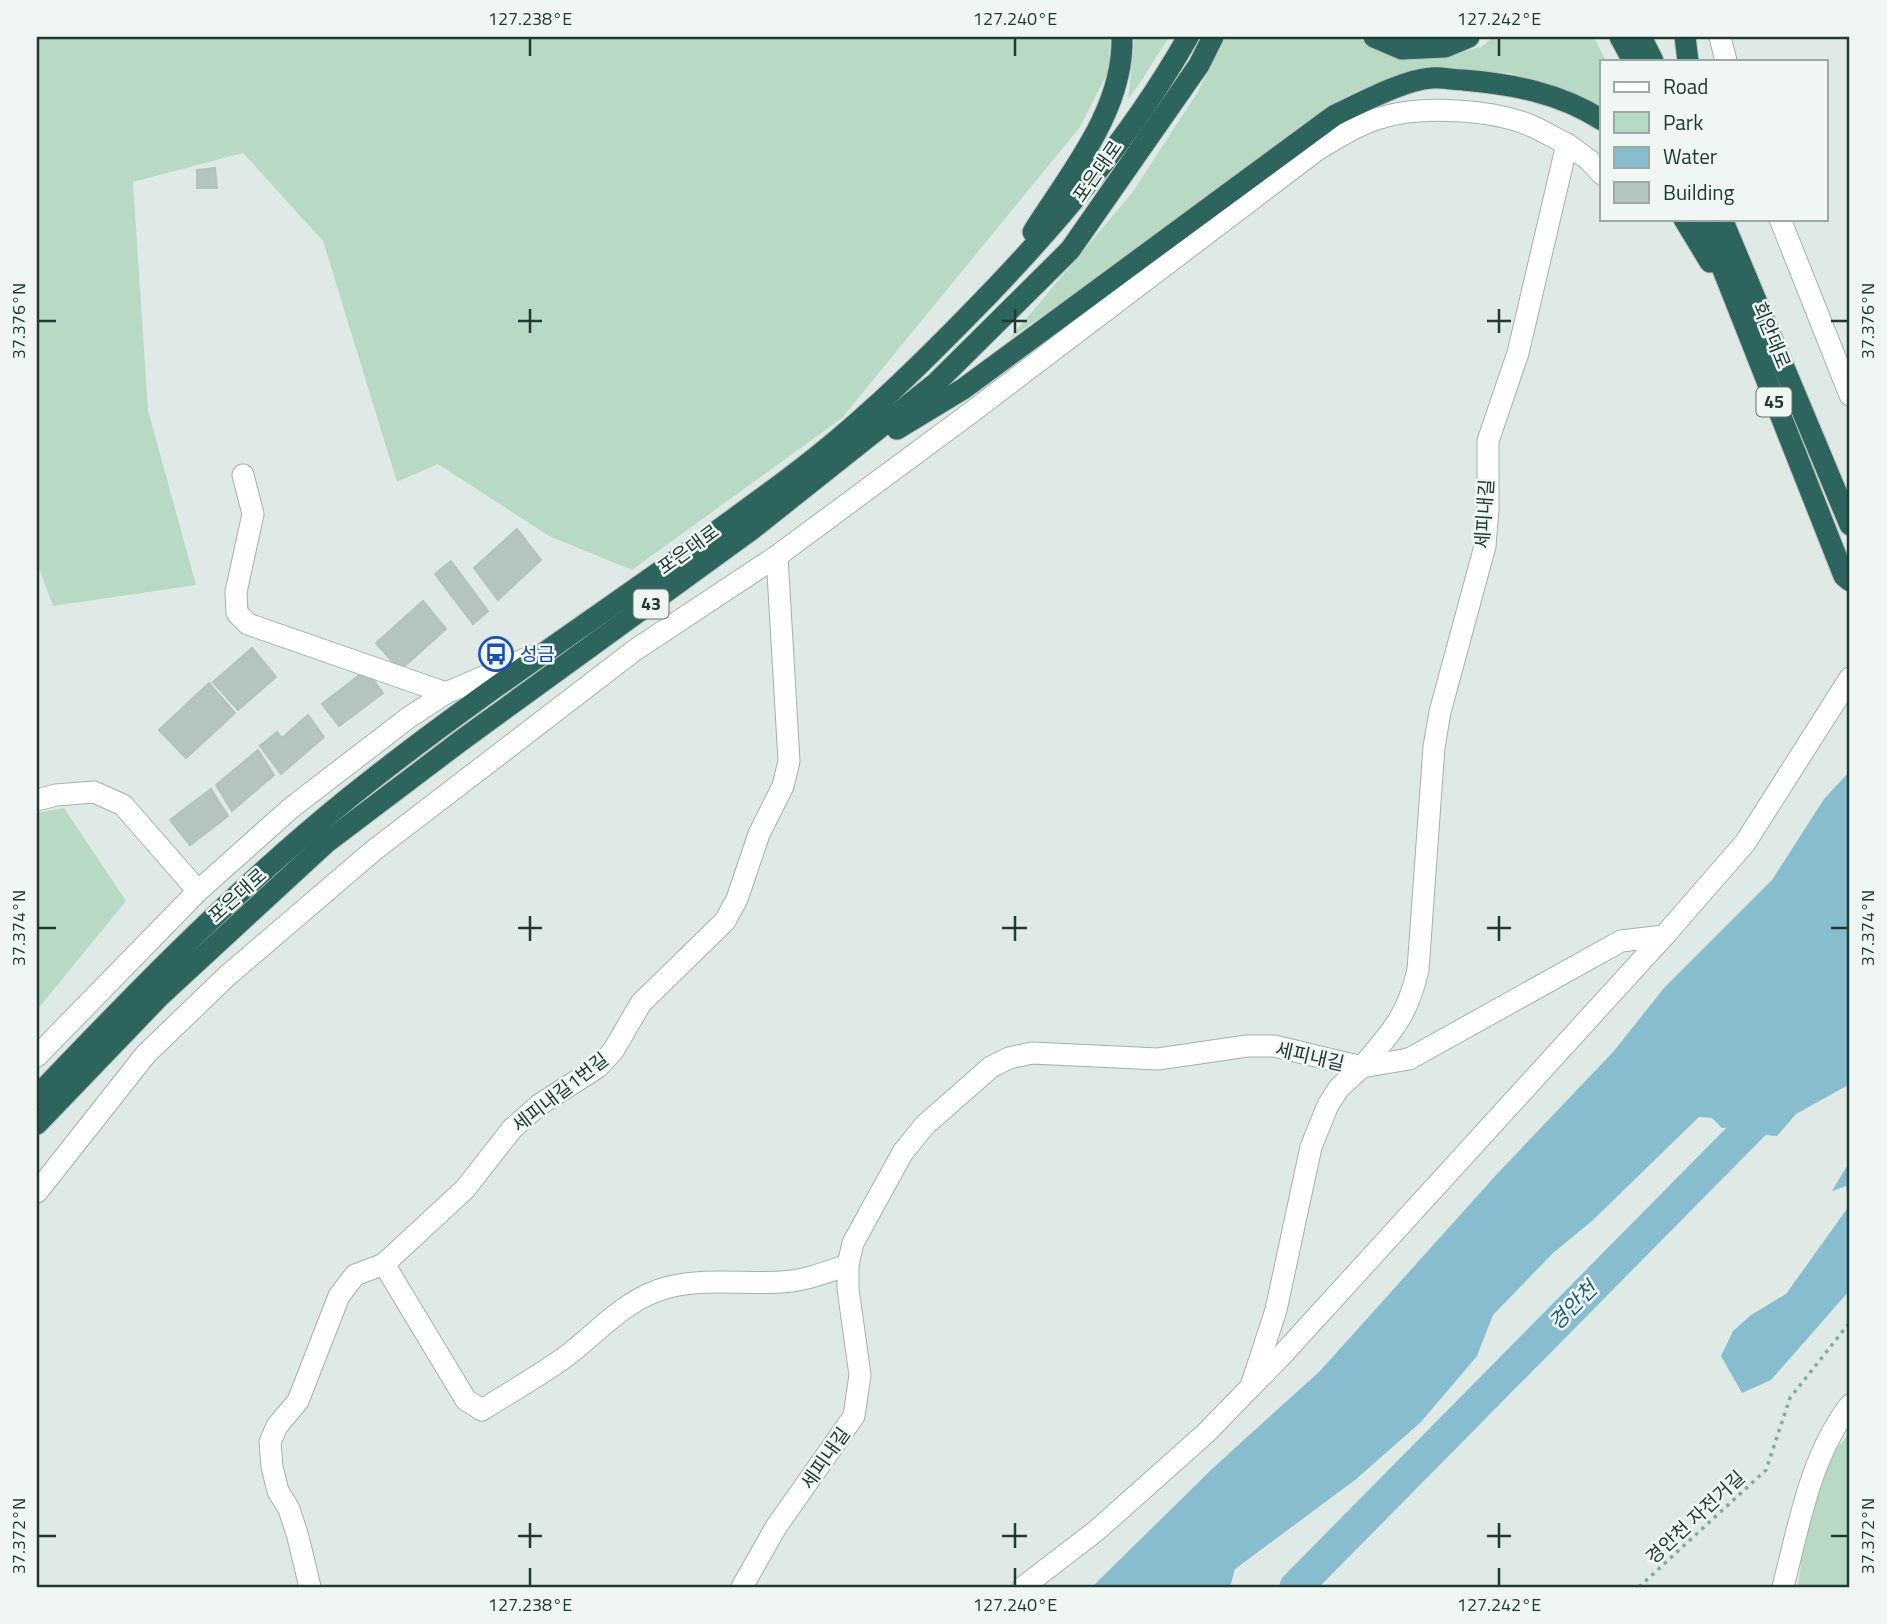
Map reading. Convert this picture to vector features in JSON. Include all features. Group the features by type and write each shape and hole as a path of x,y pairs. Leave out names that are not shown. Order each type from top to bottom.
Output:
{"highway":[{"path":"1002,281 1091,141 1110,105 1123,48 1122,37"},
{"name":"포은대로","path":"37,1096 141,987 260,874 352,795 482,697 795,474 896,388 1002,281 1076,199 1119,144 1188,37"},
{"name":"포은대로","path":"37,1124 160,996 327,842 462,740 751,530 936,383 1070,250 1199,65 1213,37"},
{"path":"1374,37 1402,49 1445,47 1469,37"},
{"path":"1620,37 1632,60"},
{"path":"1641,37 1652,60"},
{"path":"1685,37 1688,60"},
{"path":"812,481 963,388 1335,115 1384,92 1430,78 1490,82 1544,92 1600,119"},
{"path":"1685,220 1744,300"},
{"name":"회안대로","path":"1704,220 1850,525"},
{"name":"회안대로","path":"1723,220 1744,300 1844,576 1850,581"},
{"path":"1731,220 1744,300"}],"street":[{"path":"1720,37 1726,60"},
{"path":"37,1192 146,1054 227,976 373,851 635,650 777,556 1318,150 1347,132 1381,118 1458,110 1532,126 1567,144 1600,171"},
{"name":"세피내길","path":"742,1587 776,1527 854,1416 859,1375 849,1300 848,1265 853,1243 903,1153 925,1125 991,1067 1009,1058 1032,1053 1158,1059 1247,1046 1274,1046 1362,1067 1399,1023 1412,996 1418,970 1434,747 1440,712 1485,546 1488,441 1518,353 1567,144"},
{"path":"1780,220 1850,395"},
{"path":"243,475 253,514 236,592 237,613 248,624 446,693"},
{"name":"세피내길1번길","path":"310,1587 289,1509 278,1491 270,1442 277,1426 298,1401 339,1296 355,1275 384,1264 464,1189 512,1129 539,1105 598,1067 613,1051 641,1003 725,921 737,899 760,834 783,786 789,761 777,556"},
{"path":"37,1056 198,891 290,808 408,718 446,693 552,648"},
{"path":"1023,1587 1097,1531 1206,1433 1664,936 1745,843 1850,678"},
{"path":"37,800 56,795 94,792 123,804 198,891"},
{"path":"1250,1387 1276,1310 1311,1147 1328,1105 1339,1088 1362,1067 1409,1059 1621,941 1664,936"},
{"path":"384,1264 466,1400 482,1410 566,1356 622,1310 649,1293 695,1283 785,1282 820,1275 848,1265"},
{"path":"1783,1587 1810,1479 1850,1405"}],"path":[{"name":"경안천 자전거길","path":"1639,1587 1766,1470 1790,1398 1850,1322"}],"green space":[{"path":"37,37 1110,37 1109,70 1080,127 842,418 632,570 549,536 438,464 397,482 323,241 243,153 133,182 148,410 196,585 53,606 37,563"},
{"path":"1135,37 1169,37 1128,99"},
{"path":"1226,37 1357,37 1398,59 1432,58 1481,47 1493,37 1594,37 1606,60 1600,60 1600,110 1571,92 1510,73 1450,70 1401,75 1357,91 1313,117 1095,280 1009,339 1132,193 1197,93"},
{"path":"64,808 126,901 37,1010 37,813"},
{"path":"1850,1433 1850,1587 1798,1587 1812,1476"}],"water":[{"path":"1850,771 1850,1084 1796,1114 1777,1136 1722,1128 1712,1118 1699,1117 1592,1221 1553,1253 1493,1315 1477,1356 1421,1422 1355,1480 1235,1569 1230,1587 1092,1587 1213,1468 1320,1371 1497,1174 1613,1052 1664,988 1772,880 1824,799"},
{"path":"1850,1161 1850,1290 1771,1380 1742,1393 1721,1356 1733,1331 1751,1315 1786,1294 1849,1206 1846,1186 1832,1191"}],"building":[{"path":"215,168 217,188 197,188 197,170"},
{"path":"517,529 541,560 498,600 474,568"},
{"path":"451,561 488,611 473,624 435,574"},
{"path":"423,601 446,629 400,670 376,643"},
{"path":"252,648 276,677 238,710 213,682"},
{"path":"366,670 383,693 339,726 322,704"},
{"path":"209,683 235,713 186,758 159,730"},
{"path":"308,715 324,737 281,774 260,746 277,732 282,738"},
{"path":"258,750 274,775 232,811 216,785"},
{"path":"211,789 228,816 190,845 170,820"}],"waterway":[{"name":"경안천","path":"1296,1587 1776,1101"}],"place":[{"name":"성금","path":"496,654"}]}
